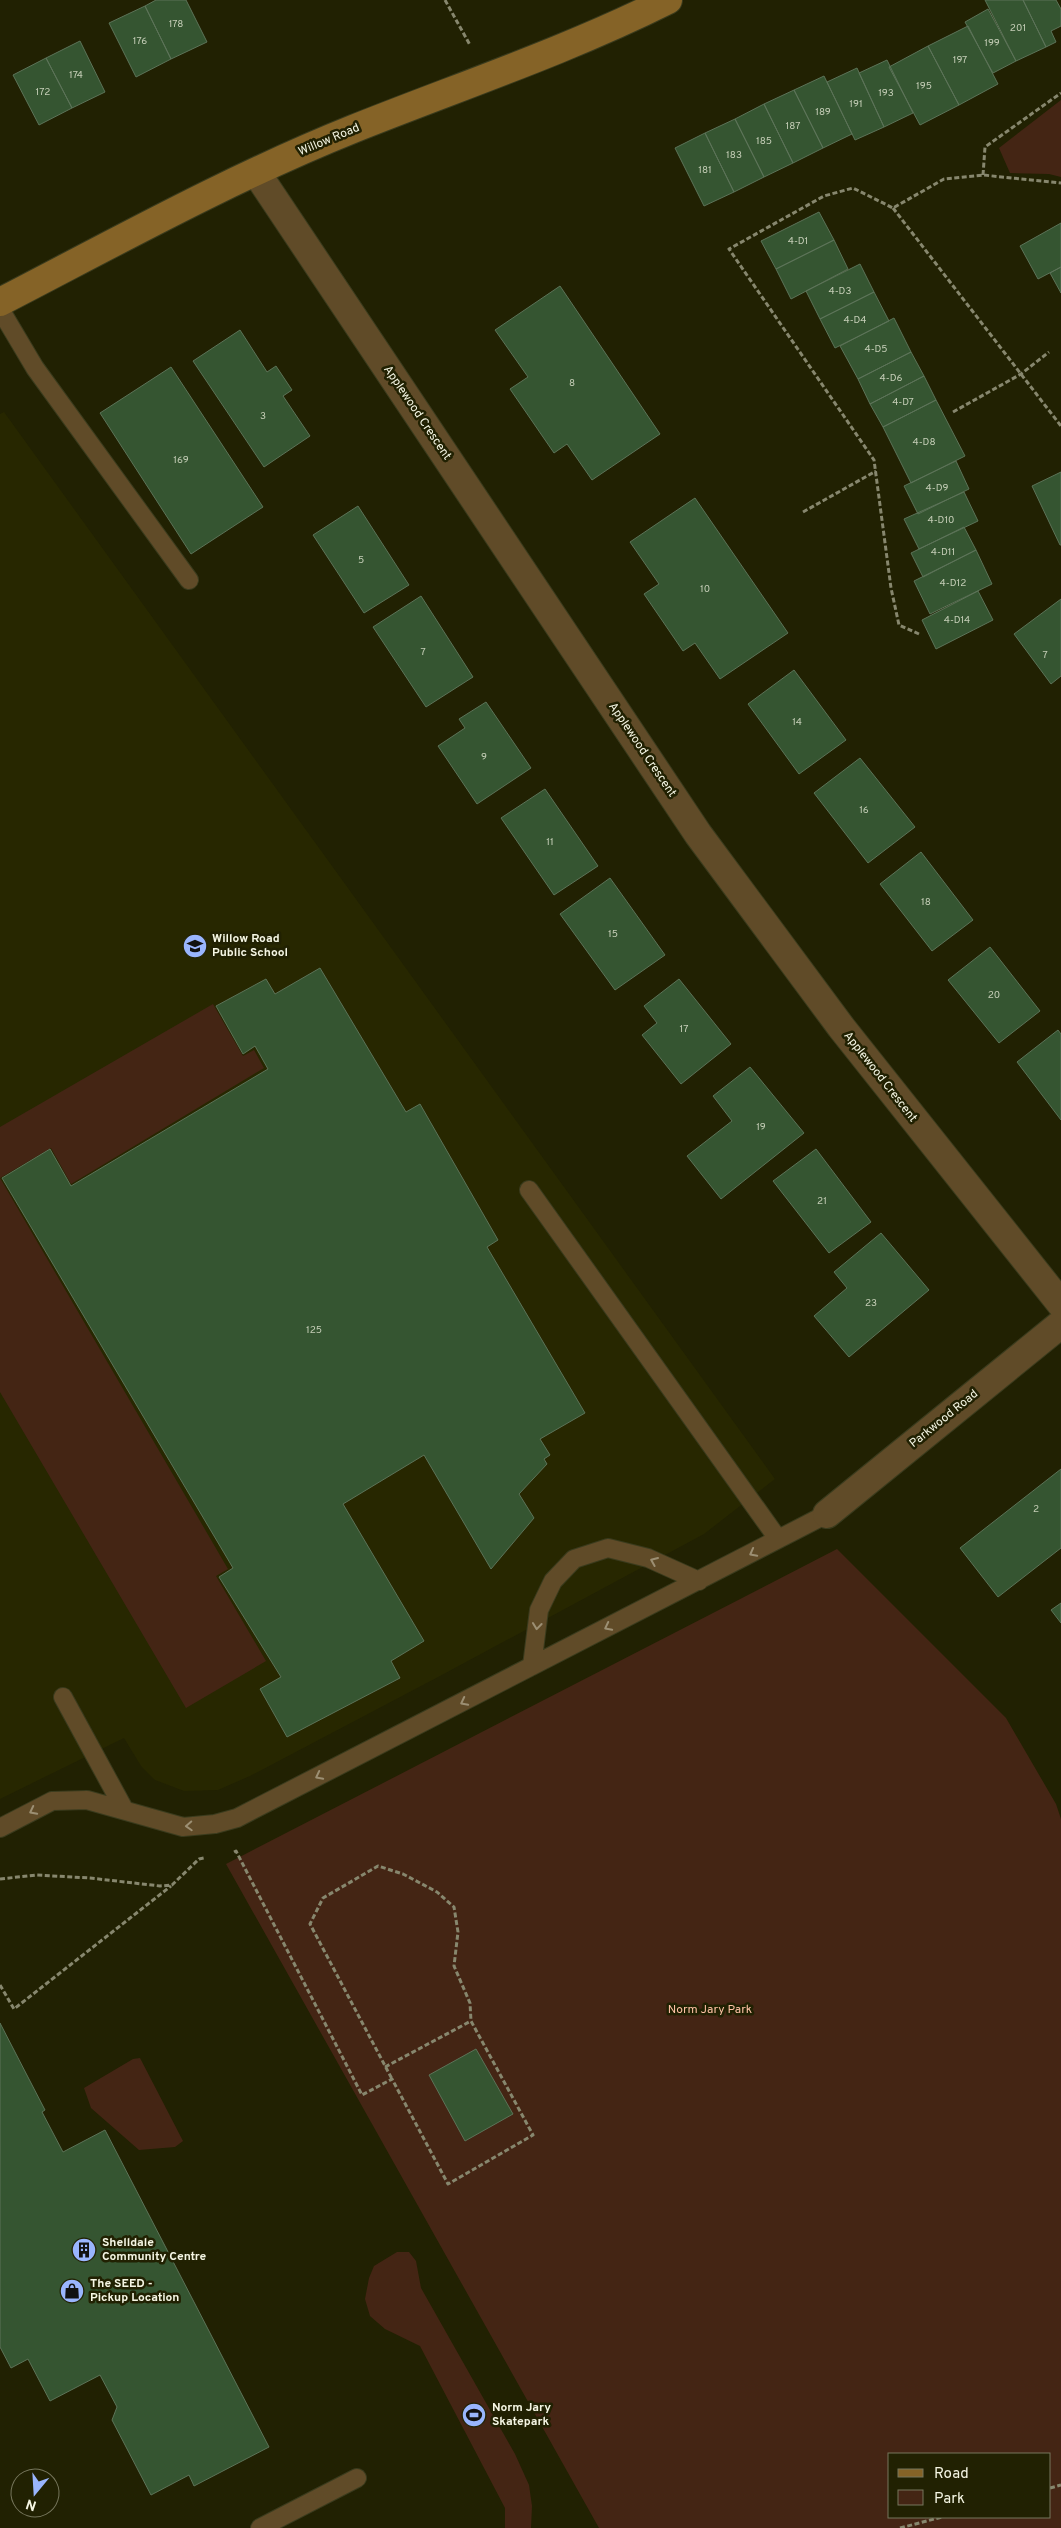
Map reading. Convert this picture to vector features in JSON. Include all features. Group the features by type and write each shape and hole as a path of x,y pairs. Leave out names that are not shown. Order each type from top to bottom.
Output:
{"main road":[{"name":"Willow Road","path":"0,302 158,220 256,172 352,130 488,78 668,0"}],"street":[{"name":"Applewood Crescent","path":"256,172 698,834 841,1027 1061,1304"},
{"name":"Parkwood Road","path":"826,1514 1061,1324"}],"lane":[{"path":"0,309 36,368 189,580"},
{"path":"529,1190 778,1539"},
{"path":"0,1828 52,1801 87,1800 183,1827 215,1824 237,1818 826,1514"},
{"path":"532,1666 538,1610 553,1581 574,1559 608,1548 648,1558 699,1581"},
{"path":"63,1697 124,1809"},
{"path":"260,2528 357,2478"}],"path":[{"path":"445,0 488,78"},
{"path":"984,175 985,147 1061,93"},
{"path":"893,208 944,179 984,175 1061,183"},
{"path":"919,634 899,625 891,588 874,460 729,249 824,196 853,188 893,208 1061,426"},
{"path":"953,412 1021,374 1049,352"},
{"path":"802,512 876,471"},
{"path":"229,1853 236,1851 362,2095 392,2079"},
{"path":"0,1985 14,2009 172,1885 199,1859 206,1858"},
{"path":"378,1866 403,1874 428,1887 454,1907 458,1932 454,1966 470,2003 471,2021 533,2135 448,2184 392,2079 310,1924 323,1898 378,1866"},
{"path":"0,1879 36,1875 90,1878 160,1886 172,1885"},
{"path":"385,2067 471,2021"},
{"path":"900,2528 938,2518"}],"shaded area":[{"name":"Willow Road Public School","path":"4,412 775,1479 704,1534 440,1676 250,1776 218,1790 184,1791 155,1780 141,1766 124,1738 0,1799 0,414"}],"green space":[{"path":"1061,100 1061,177 1049,174 1010,173 999,148"},
{"path":"213,1004 243,1056 254,1050 264,1068 71,1184 51,1148 0,1178 0,1127"},
{"path":"0,1178 228,1569 216,1576 266,1661 186,1708 0,1392"},
{"name":"Norm Jary Park","path":"837,1549 1006,1718 1056,1804 1061,1819 1061,2528 599,2528 226,1864"},
{"path":"140,2058 183,2141 175,2147 139,2150 91,2108 84,2088 133,2059"},
{"name":"Norm Jary Skatepark","path":"397,2252 409,2252 416,2261 421,2288 515,2454 529,2485 532,2506 531,2528 505,2528 505,2508 420,2346 385,2329 370,2316 365,2299 369,2278 374,2266"}],"building":[{"path":"156,0 186,0 207,42 171,59 145,6"},
{"path":"985,0 1023,0 1046,47 1016,61"},
{"path":"1023,0 1056,0 1061,9 1061,26 1051,31 1056,42 1046,47"},
{"path":"145,6 171,59 136,77 109,23"},
{"path":"988,9 1016,61 993,73 965,22"},
{"path":"968,26 998,84 959,105 928,46"},
{"path":"80,41 105,92 72,108 46,58"},
{"path":"928,46 959,105 920,125 889,67"},
{"path":"46,58 72,108 39,125 13,75"},
{"path":"887,60 913,113 884,127 859,73"},
{"path":"857,68 884,127 855,140 827,82"},
{"path":"824,76 852,134 823,148 794,90"},
{"path":"794,90 823,148 793,163 764,104"},
{"path":"764,104 793,163 764,177 735,119"},
{"path":"735,119 764,177 734,192 705,133"},
{"path":"705,133 734,192 704,206 675,148"},
{"path":"819,212 834,240 776,269 761,241"},
{"path":"1061,223 1061,267 1038,279 1020,246"},
{"path":"834,240 848,269 791,299 776,269"},
{"path":"860,264 874,292 820,319 806,291"},
{"path":"1061,267 1061,293 1050,273"},
{"path":"560,286 660,434 592,480 567,444 554,453 510,389 528,377 495,330"},
{"path":"874,292 889,321 835,348 820,319"},
{"path":"894,318 911,352 858,379 840,346"},
{"path":"240,330 267,372 276,366 292,390 283,396 310,436 264,467 193,361"},
{"path":"911,352 924,376 870,404 858,379"},
{"path":"171,367 263,507 191,554 100,413"},
{"path":"924,376 936,400 883,427 870,404"},
{"path":"936,400 965,456 911,483 883,427"},
{"path":"956,461 969,489 918,514 904,486"},
{"path":"1061,472 1061,545 1060,545 1032,486"},
{"path":"964,492 978,521 919,549 904,519"},
{"path":"695,498 788,633 720,679 695,643 683,651 644,594 659,584 630,542"},
{"path":"358,506 409,585 364,613 313,535"},
{"path":"964,527 976,550 923,577 911,553"},
{"path":"976,550 992,584 930,614 914,581"},
{"path":"978,591 993,620 936,649 922,620"},
{"path":"421,596 473,677 426,707 373,627"},
{"path":"1061,599 1061,676 1051,684 1014,634"},
{"path":"794,670 846,740 799,774 748,704"},
{"path":"486,702 531,768 477,804 438,746 465,728 459,719"},
{"path":"860,758 915,827 868,863 814,793"},
{"path":"545,789 598,866 554,895 501,818"},
{"path":"921,852 973,920 932,951 880,884"},
{"path":"610,878 665,955 615,990 560,914"},
{"path":"990,947 1040,1011 999,1043 948,980"},
{"path":"320,968 406,1112 420,1104 498,1240 487,1247 585,1413 540,1439 550,1455 544,1459 547,1464 519,1494 534,1518 491,1569 424,1455 343,1504 424,1641 391,1661 400,1678 287,1737 260,1689 281,1677 219,1577 233,1568 2,1178 50,1149 71,1186 268,1069 255,1046 243,1054 216,1006 266,979 275,994"},
{"path":"679,979 731,1044 681,1084 642,1035 657,1023 644,1006"},
{"path":"1058,1030 1061,1034 1061,1120 1017,1062"},
{"path":"750,1067 804,1133 721,1199 687,1156 732,1121 713,1096"},
{"path":"816,1149 871,1222 829,1253 773,1181"},
{"path":"881,1233 929,1290 849,1357 814,1316 847,1288 834,1272"},
{"path":"1061,1469 1061,1548 998,1597 960,1548"},
{"path":"1061,1603 1061,1623 1051,1610"},
{"name":"Shelldale Community Centre","path":"0,2023 45,2110 42,2112 63,2152 105,2130 269,2447 194,2486 189,2475 151,2495 112,2420 117,2407 100,2375 50,2401 28,2359 11,2368 0,2347"},
{"path":"476,2049 513,2114 465,2141 429,2075"}],"place":[{"name":"Willow Road Public School","path":"195,946"},
{"name":"Shelldale Community Centre","path":"84,2250"},
{"name":"The SEED - Pickup Location","path":"72,2291"},
{"name":"Norm Jary Skatepark","path":"474,2415"}]}
